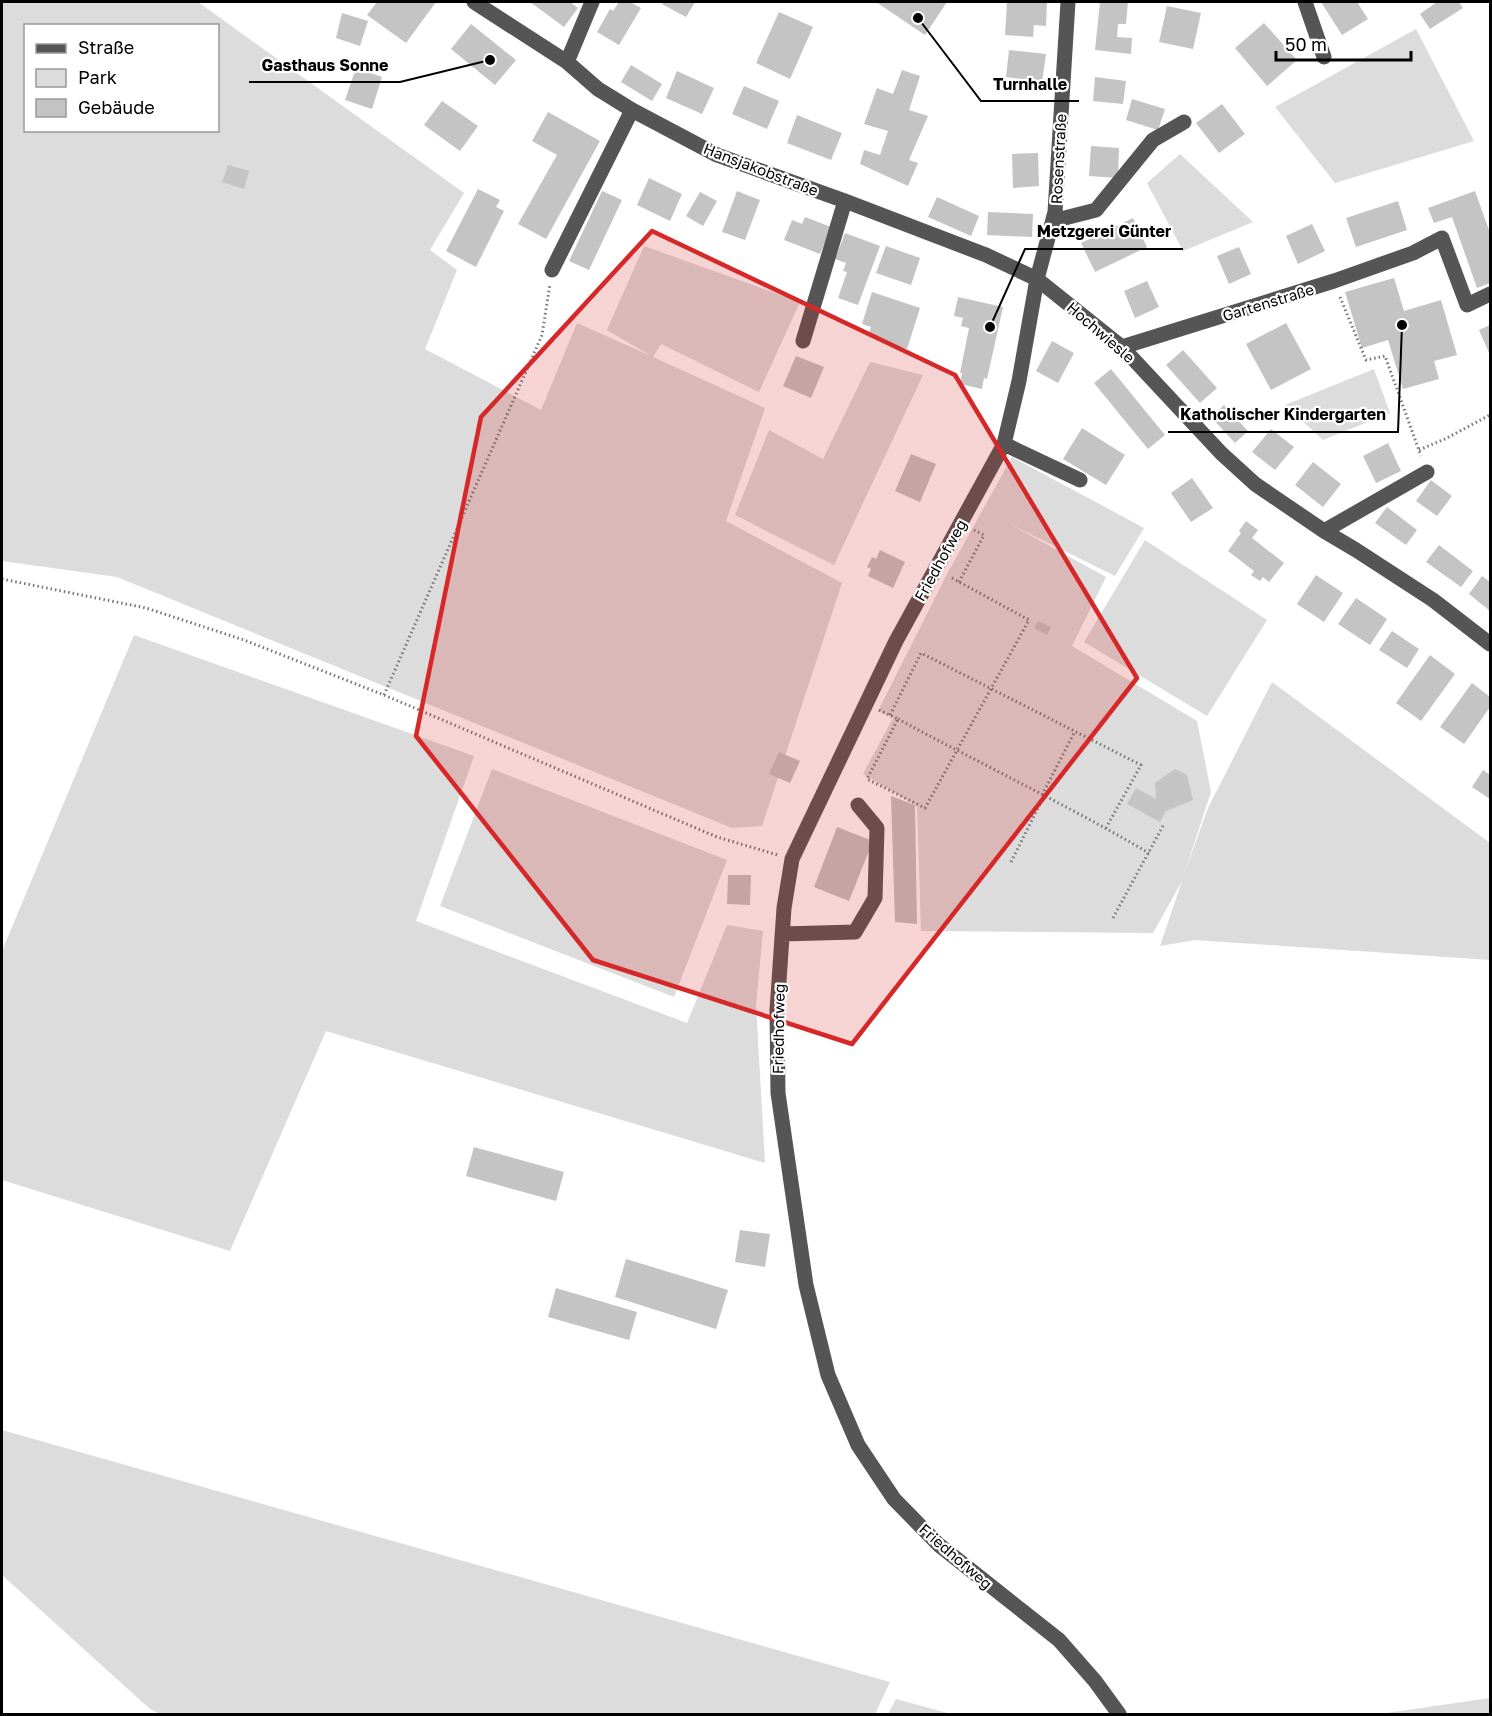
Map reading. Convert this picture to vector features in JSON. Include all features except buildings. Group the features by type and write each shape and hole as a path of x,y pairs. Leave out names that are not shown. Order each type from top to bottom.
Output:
{"street":[{"name":"Hansjakobstraße","path":"474,2 567,62 598,89 632,110 717,155 986,255 1037,279"},
{"path":"567,62 592,2"},
{"name":"Rosenstraße","path":"1037,279 1053,221 1068,2"},
{"path":"1305,2 1323,57"},
{"path":"552,270 632,110"},
{"path":"1053,221 1096,210 1153,140 1184,123"},
{"path":"803,341 845,201"},
{"name":"Gartenstraße","path":"1122,347 1334,281 1413,253 1442,238 1467,304 1491,294"},
{"name":"Hochwiesle","path":"1037,279 1122,347 1221,453 1255,484 1433,600 1491,644"},
{"name":"Friedhofweg","path":"1037,279 1019,381 1004,444 896,641 792,859 784,908 777,1010 778,1093 806,1285 828,1375 858,1445 894,1499 939,1545 1059,1640 1095,1681 1119,1714"},
{"path":"1004,444 1080,480"},
{"path":"1324,531 1427,472"},
{"path":"782,934 855,933 875,898 877,828 858,806"}],"path":[{"path":"384,695 542,335 552,270"},
{"path":"1334,281 1366,360 1385,356 1427,472"},
{"path":"1419,450 1444,440 1491,415"},
{"path":"959,582 984,536 961,523"},
{"path":"898,718 867,779 925,808 1029,620 935,569"},
{"path":"2,579 146,608 244,640 384,695 717,837 792,859"},
{"path":"890,715 921,653 1142,765 1106,828"},
{"path":"866,704 898,718 1149,853"},
{"path":"1011,862 1075,731"},
{"path":"1113,918 1164,824"}],"highlighted area":[{"path":"652,231 955,375 1137,678 852,1044 593,960 416,736 481,417"}],"green space":[{"path":"2,2 198,2 464,193 430,250 457,270 425,349 541,410 577,323 651,356 607,330 644,246 800,302 759,392 661,344 653,357 765,408 726,521 842,583 762,826 732,828 117,577 2,561"},
{"path":"1416,29 1474,141 1335,183 1275,107"},
{"path":"1180,154 1253,222 1183,251 1147,183"},
{"path":"870,362 923,375 834,565 735,515 769,430 823,459"},
{"path":"1374,369 1390,413 1323,440 1285,405"},
{"path":"1012,457 1144,528 1115,576 1008,523 1106,577 1072,646 1197,721 1211,792 1184,874 1208,808 1272,682 1490,843 1490,960 1195,940 1160,946 1182,881 1153,933 921,931 917,806 863,774 893,718 878,711 946,576"},
{"path":"1145,540 1267,620 1207,716 1084,642"},
{"path":"134,635 474,756 416,921 687,1023 727,925 763,931 756,1005 765,1163 326,1031 230,1251 2,1180 2,951"},
{"path":"492,769 727,860 674,997 440,906"},
{"path":"2,1430 890,1682 875,1714 160,1714 150,1709 2,1575"},
{"path":"1490,1698 1490,1714 1380,1714"},
{"path":"896,1699 951,1714 888,1714"}],"place":[{"name":"Turnhalle","path":"918,18"},
{"name":"Gasthaus Sonne","path":"490,60"},
{"name":"Katholischer Kindergarten","path":"1402,325"},
{"name":"Metzgerei Günter","path":"990,327"}]}
